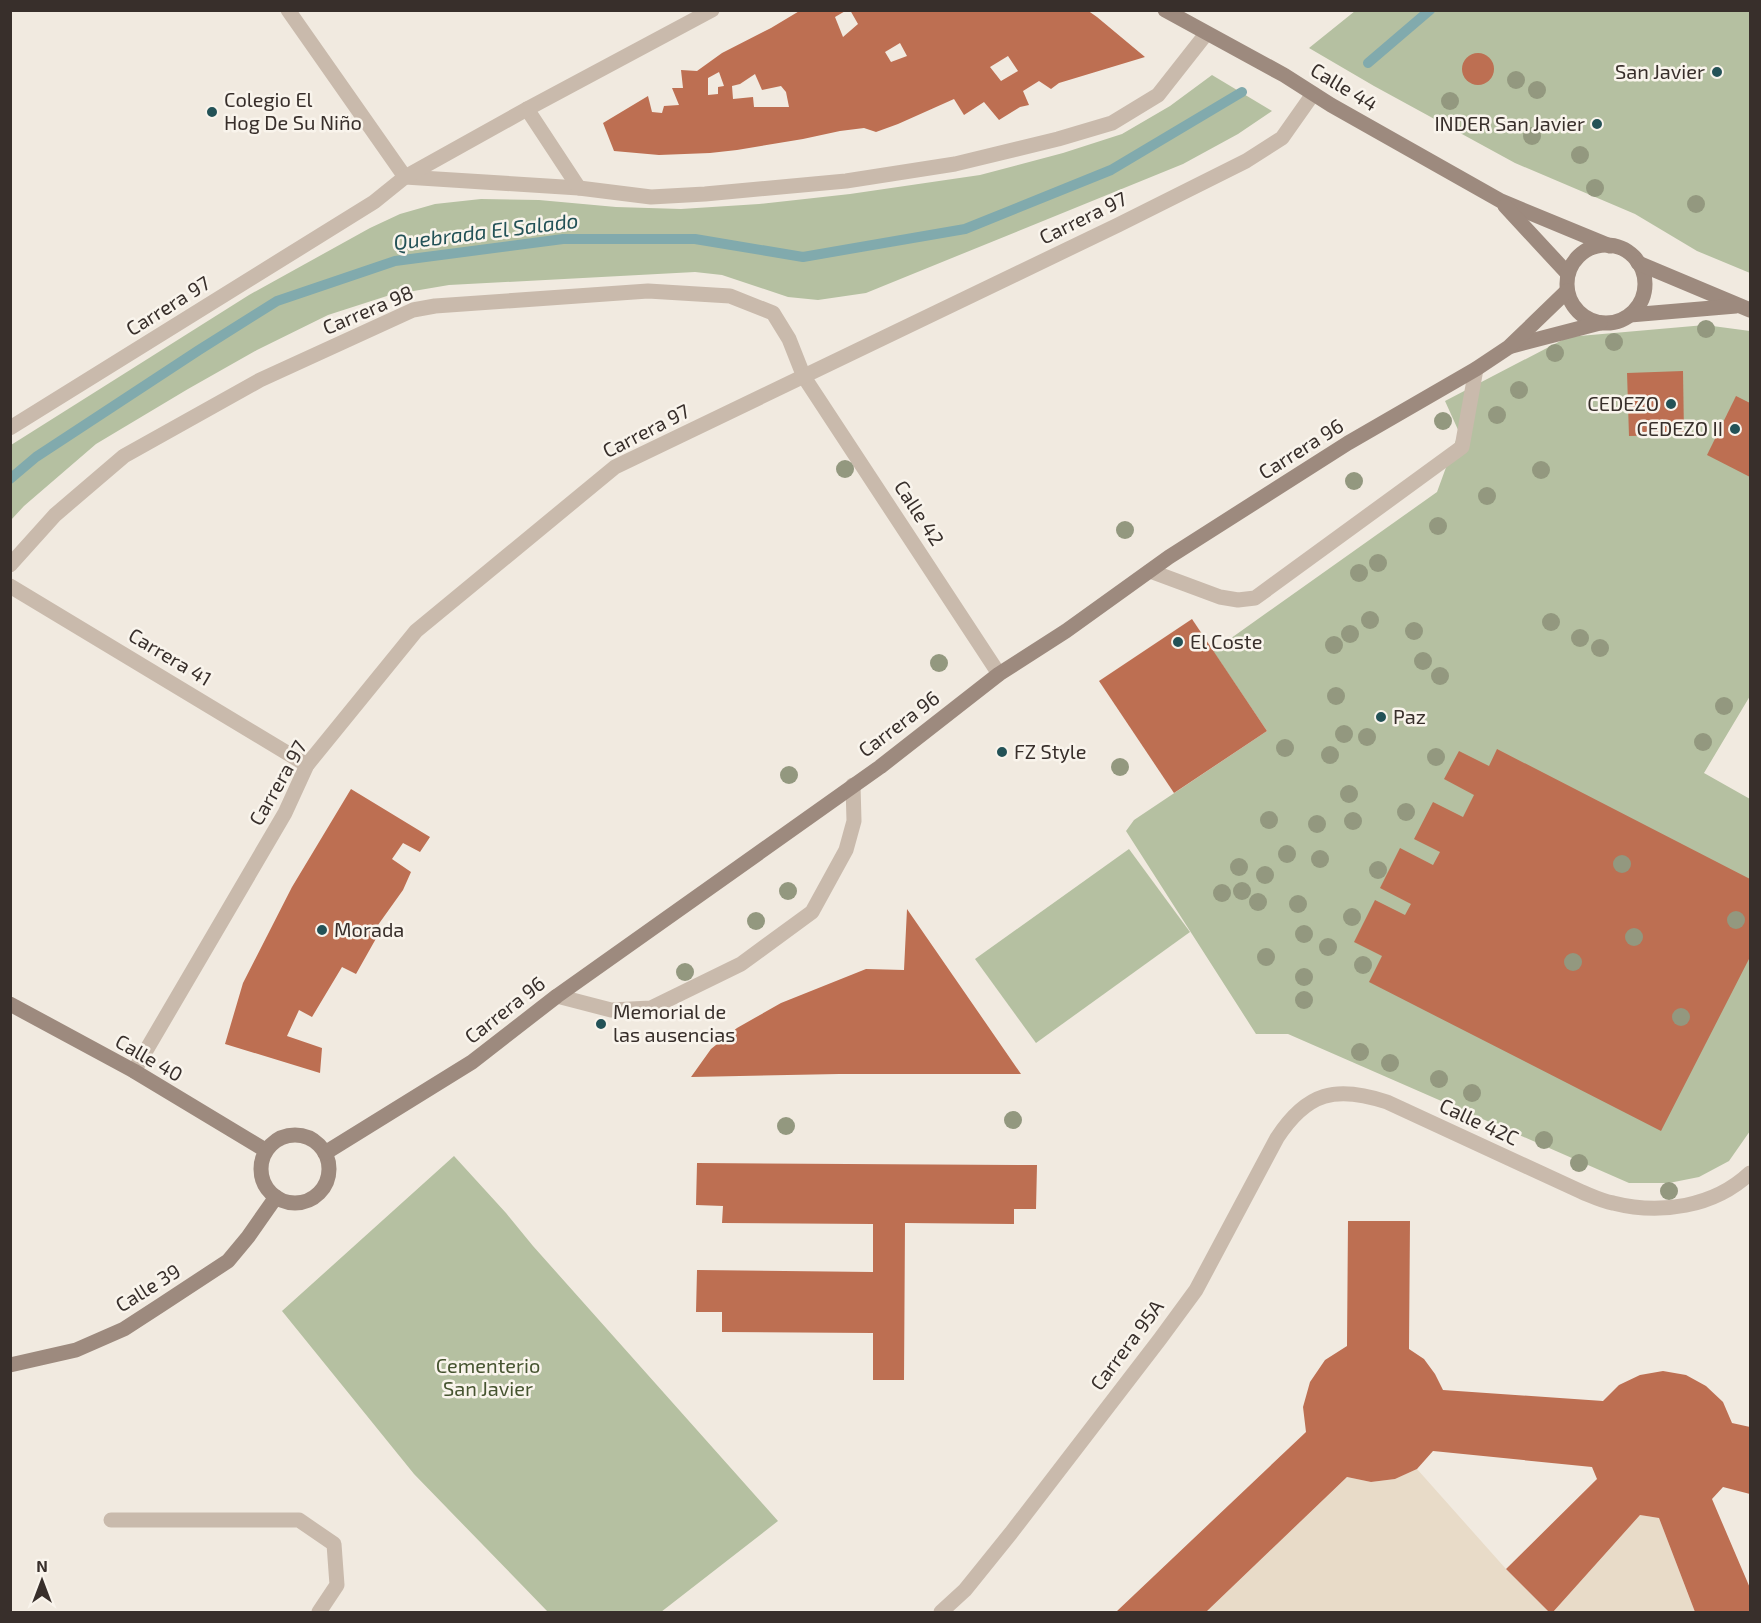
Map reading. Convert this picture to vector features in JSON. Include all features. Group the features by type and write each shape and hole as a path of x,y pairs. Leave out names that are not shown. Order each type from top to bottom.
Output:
{"street":[{"path":"288,10 405,177 579,188 651,197 846,181 955,164 1112,123 1158,95 1206,34"},
{"name":"Carrera 97","path":"10,428 374,202 405,177 712,10"},
{"name":"Calle 44","path":"1165,10 1284,75 1313,94 1501,201 1610,246"},
{"name":"Carrera 97","path":"134,1071 285,813 307,765 416,631 615,467 1246,161 1282,138 1313,94"},
{"path":"527,109 579,188"},
{"name":"Calle 44","path":"1501,201 1568,274"},
{"path":"1638,262 1645,283 1638,305 1630,315 1610,323 1600,323 1578,312 1567,291 1568,274 1572,264 1589,250 1610,246 1624,250 1638,262 1745,308"},
{"name":"Carrera 98","path":"10,565 55,515 124,456 260,380 413,310 446,305 648,291 730,296 773,313 789,339 804,377"},
{"name":"Carrera 96","path":"325,1153 472,1062 557,996 880,767 999,674 1066,631 1150,571 1348,443 1476,369 1509,347 1567,291"},
{"path":"1630,315 1745,308"},
{"name":"Carrera 96","path":"1509,347 1600,323"},
{"path":"1150,571 1220,597 1238,600 1255,598 1462,447 1476,369"},
{"name":"Calle 42","path":"804,377 999,674"},
{"name":"Carrera 41","path":"10,586 307,765"},
{"path":"557,996 611,1010 651,1008 741,964 812,912 846,850 854,821 853,785"},
{"name":"Calle 40","path":"10,1004 134,1071 265,1150"},
{"name":"Calle 42C","path":"1328,1095 1353,1093 1387,1102 1571,1187 1611,1203 1656,1209 1691,1204 1730,1189 1750,1173"},
{"name":"Carrera 95A","path":"941,1612 965,1590 1011,1533 1196,1290 1249,1188 1288,1121 1300,1108 1328,1095"},
{"path":"289,1134 304,1136 316,1142 325,1153 330,1166 328,1180 320,1192 310,1199 299,1203 287,1202 266,1189 261,1178 260,1164 265,1150 276,1140 289,1134"},
{"name":"Calle 39","path":"10,1365 76,1350 124,1329 228,1261 276,1197"},
{"path":"111,1520 300,1520 334,1544 337,1585 319,1612"}],"green space":[{"name":"INDER San Javier","path":"1355,11 1750,11 1750,273 1697,251 1635,214 1515,163 1309,48"},
{"path":"1212,75 1272,111 1238,134 1183,164 866,293 818,300 788,297 722,275 695,272 449,285 390,295 328,315 257,350 188,389 96,444 11,520 11,445 249,295 370,228 400,214 435,204 481,199 539,200 616,207 681,209 759,204 850,194 980,175 1063,153 1122,134 1170,106"},
{"path":"1705,325 1750,331 1750,696 1704,773 1750,799 1750,1131 1729,1161 1699,1177 1669,1183 1629,1183 1288,1034 1256,1034 1126,831 1134,820 1267,731 1213,651 1437,492 1459,432 1445,401 1568,337"},
{"path":"1129,849 1190,932 1036,1043 975,959"},
{"name":"Cementerio San Javier","path":"454,1156 778,1521 661,1612 548,1612 414,1474 282,1311"}],"shaded area":[{"path":"1417,1469 1506,1569 1549,1612 1206,1612 1347,1477 1371,1482 1395,1479"},
{"path":"1640,1515 1659,1518 1695,1612 1553,1612"}],"building":[{"path":"801,10 847,10 835,17 843,37 858,24 850,10 1087,10 1145,57 1059,83 1051,89 1039,81 1023,91 1029,105 1020,107 999,120 984,102 964,115 954,99 876,132 864,128 840,131 710,153 659,155 614,151 603,123 648,96 652,112 662,113 664,106 679,105 672,88 683,88 681,70 697,71 722,53","holes":["900,43 907,56 891,62 885,52","1008,56 1018,71 1001,81 990,67","719,72 724,86 718,87 718,94 708,95 708,78","755,74 762,90 781,86 786,92 789,107 754,107 753,97 733,99 732,86 740,84"]},
{"path":"1478,53 1489,58 1494,69 1489,80 1478,85 1467,80 1462,69 1467,58"},
{"path":"1683,371 1684,435 1629,436 1627,373"},
{"name":"CEDEZO II","path":"1736,396 1750,403 1750,477 1707,455"},
{"path":"1192,619 1267,731 1174,793 1099,681"},
{"path":"1497,749 1750,879 1750,957 1661,1131 1369,982 1382,956 1354,942 1375,900 1405,915 1411,904 1380,888 1400,848 1433,865 1440,852 1414,839 1433,802 1463,817 1474,795 1444,779 1459,751 1489,766"},
{"path":"351,789 430,837 420,852 403,843 392,859 411,872 403,890 373,932 378,935 356,974 342,967 312,1017 299,1010 287,1036 322,1048 320,1073 225,1044 243,983 292,887"},
{"path":"907,909 1021,1074 691,1077 711,1049 737,1028 781,1003 866,969 904,970"},
{"path":"697,1163 1037,1165 1036,1209 1014,1209 1014,1224 905,1223 904,1380 873,1380 873,1333 722,1332 722,1312 696,1312 697,1270 873,1272 873,1224 722,1223 723,1206 696,1205"},
{"path":"1348,1221 1410,1221 1409,1349 1424,1359 1443,1390 1603,1401 1619,1385 1640,1375 1663,1371 1686,1375 1706,1386 1723,1402 1732,1423 1750,1427 1750,1494 1723,1487 1712,1499 1750,1588 1750,1612 1695,1612 1659,1518 1640,1515 1553,1612 1549,1612 1506,1569 1597,1479 1592,1467 1433,1451 1417,1469 1395,1479 1371,1482 1347,1477 1206,1612 1116,1612 1306,1432 1303,1407 1310,1382 1325,1360 1347,1346"}],"waterway":[{"name":"Quebrada El Salado","path":"1368,63 1430,10"},
{"name":"Quebrada El Salado","path":"10,479 36,457 277,301 395,261 563,239 695,239 803,257 965,229 1111,170 1242,92"}],"place":[{"name":"San Javier","path":"1717,72"},
{"name":"Colegio El Hog De Su Niño","path":"212,112"},
{"name":"INDER San Javier","path":"1597,124"},
{"name":"CEDEZO","path":"1671,404"},
{"name":"CEDEZO II","path":"1735,429"},
{"name":"El Coste","path":"1178,642"},
{"name":"Paz","path":"1381,717"},
{"name":"FZ Style","path":"1002,752"},
{"name":"Morada","path":"322,930"},
{"name":"Memorial de las ausencias","path":"601,1024"}]}
